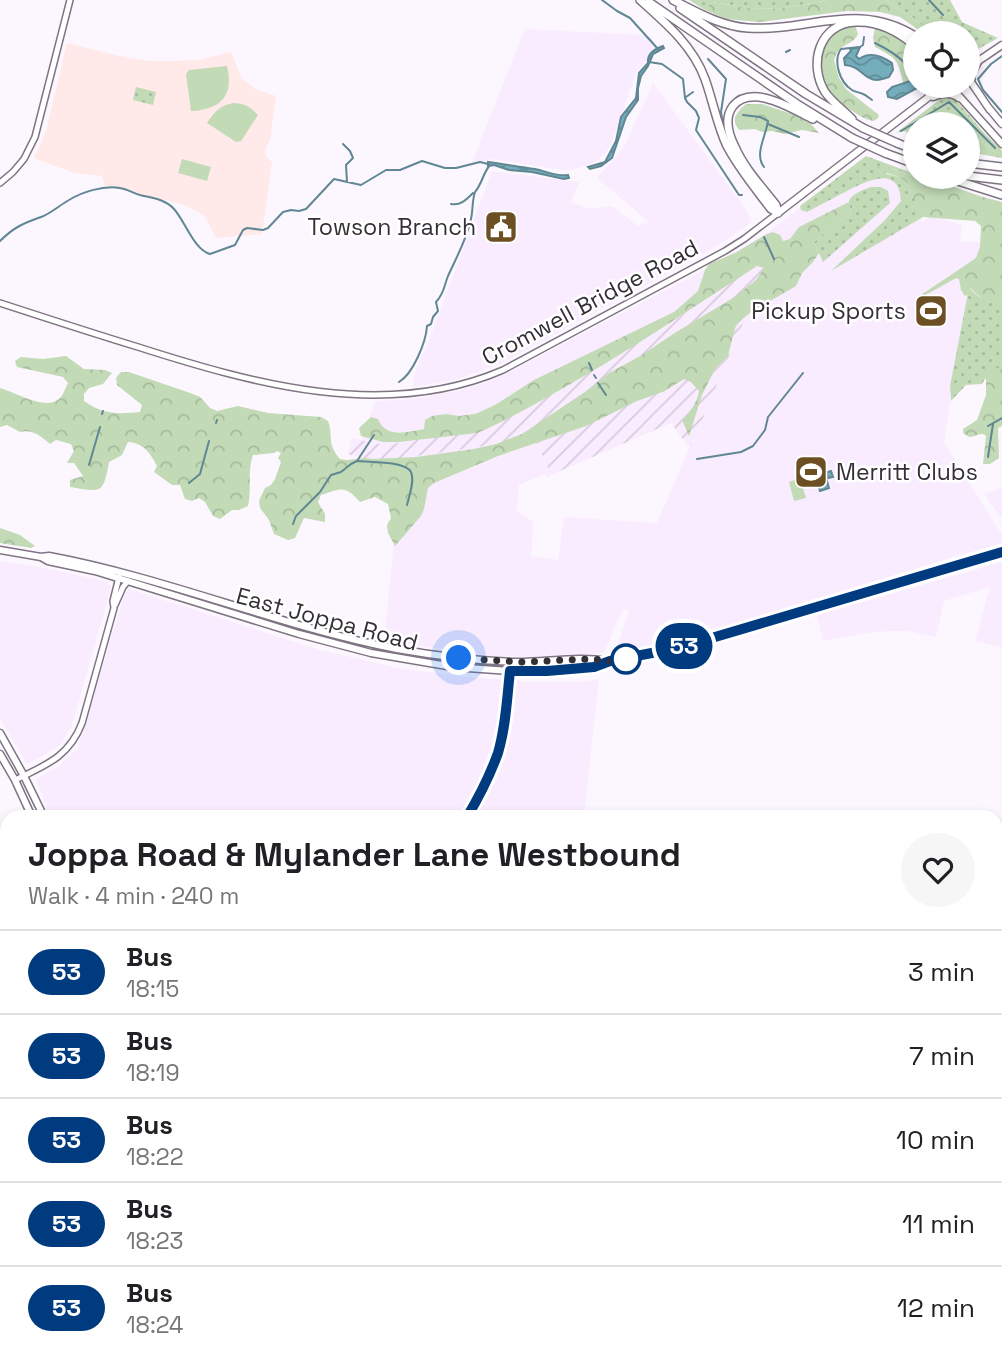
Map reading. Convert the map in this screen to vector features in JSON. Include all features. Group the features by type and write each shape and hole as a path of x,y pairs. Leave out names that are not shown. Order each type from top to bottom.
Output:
{"highway":[{"path":"643,0 849,136"},
{"path":"643,0 691,52 706,81 728,146 771,209 778,213"},
{"path":"670,0 712,20 735,26 770,27 869,17 886,21 903,30"},
{"path":"670,0 806,94 863,128 903,146"},
{"path":"863,128 830,99 822,86 817,71 817,57 825,37 841,24 863,22 887,27 903,37"},
{"path":"778,213 776,205 739,156 730,138 729,112 735,104 748,97 786,105 903,160"},
{"path":"980,164 1002,167"},
{"path":"980,177 1002,180"},
{"path":"980,188 1002,195"}],"main road":[{"path":"980,59 1002,45"},
{"path":"926,99 946,93 964,101"},
{"path":"980,95 990,110"},
{"path":"961,98 1002,144"},
{"path":"978,98 1002,124"},
{"name":"Cromwell Bridge Road","path":"778,213 926,99"},
{"name":"East Joppa Road","path":"0,550 119,574 397,649 459,658 511,661 610,661"},
{"name":"East Joppa Road","path":"119,574 128,581 323,641 396,658 453,667 510,671 594,667 610,661 701,642 1002,552"},
{"path":"396,658 397,649"},
{"path":"510,671 511,661"},
{"path":"0,733 41,810"},
{"path":"0,754 29,810"}],"street":[{"path":"0,183 24,159 35,137 70,0"},
{"name":"Cromwell Bridge Road","path":"0,303 201,368 261,383 302,390 347,393 428,392 472,382 503,370 725,251 778,213"},
{"path":"114,608 119,574"},
{"path":"15,780 57,758 75,738 82,723 114,608 128,581"}],"shaded area":[{"path":"525,29 652,37 657,48 636,73 611,144 605,154 595,162 572,170 493,159 471,165"},
{"path":"67,43 149,61 199,60 231,52 241,77 255,89 276,96 270,140 265,149 266,157 272,162 262,234 216,238 204,215 182,204 105,186 102,176 74,173 34,158 46,131"},
{"path":"653,83 745,208 752,222 707,252 500,364 455,380 412,387 416,370 492,171 579,182 571,202 590,209 612,206 638,226 649,222 597,178 624,147"},
{"path":"858,163 903,183 903,189 910,189 914,212 922,222 934,214 962,225 960,242 1002,241 977,260 950,389 944,442 1002,535 1002,543 709,633 663,644 616,650 629,610 623,609 604,652 595,654 555,657 491,656 384,641 402,458 505,443 530,427 551,475 548,477 545,474 519,485 517,511 534,522 531,556 558,560 564,517 657,523 766,270 745,266 730,283 713,296 663,327 423,439 385,445 362,440 375,401 414,399 457,391 506,374 704,270 767,233"},
{"path":"759,258 766,269 691,446 687,445 671,423 551,475 530,427 505,443 403,458 400,471 348,454 351,438 385,445 423,439 663,327 713,296 730,283 745,266"},
{"path":"1002,488 1002,519 984,494"},
{"path":"0,561 108,582 111,588 71,728 61,744 27,764 0,719"},
{"path":"1002,562 1002,647 975,641 990,587 944,601 936,637 909,631 891,631 823,641 817,615"},
{"path":"129,589 320,650 398,668 532,682 581,682 599,679 585,810 47,810 36,779 58,767 78,748 124,595"}],"green space":[{"path":"689,0 827,0 785,8 756,9 713,2 705,10"},
{"path":"827,0 885,0 917,21 906,21 880,12 847,11 759,22 726,19 705,10 712,2 756,9 785,8"},
{"path":"885,0 950,0 961,21 917,21"},
{"path":"855,25 858,34 853,41 839,50 834,60 839,78 846,89 879,115 874,121 837,100 829,90 821,69 827,40 843,28"},
{"path":"875,28 903,43 903,82 895,60 875,47"},
{"path":"980,30 998,38 980,48"},
{"path":"227,66 229,85 223,99 210,107 191,111 186,74 189,70"},
{"path":"136,87 156,92 153,105 133,100"},
{"path":"942,98 953,98 966,112 923,112"},
{"path":"234,103 248,106 258,115 241,141 236,142 207,123 219,109"},
{"path":"746,104 762,104 795,115 810,123 819,133 802,130 785,134 755,129 739,130 735,119"},
{"path":"980,128 1000,148 1002,158 980,154 980,151 994,152 980,140"},
{"path":"980,140 994,152 980,151"},
{"path":"866,156 903,170 903,173 888,167 886,174 903,179 903,189 911,189 923,217 831,271 885,220 901,201 899,189 894,182 878,179 859,185 807,212 801,210 800,206"},
{"path":"182,159 211,167 207,181 178,173"},
{"path":"877,167 888,167 903,173 903,180 898,177"},
{"path":"871,187 881,187 888,191 890,203 823,262 814,242 851,212 849,201 852,196"},
{"path":"910,189 960,189 1002,202 1002,297 985,302 970,288 965,296 959,279 956,278 915,301 976,258 980,247 981,226 975,221 923,217"},
{"path":"849,202 851,212 814,242 819,253 802,273 796,286 739,322 728,356 715,369 702,395 689,436 682,420 693,407 699,391 684,379 665,391 637,401 586,426 498,456 434,483 428,488 421,516 395,546 388,533 387,525 391,518 388,504 375,497 360,502 347,490 321,495 318,502 325,514 325,522 304,518 295,538 288,540 274,534 259,501 265,488 275,479 281,462 278,458 281,453 277,451 253,455 248,506 232,510 220,519 213,516 205,502 199,498 192,501 185,499 180,485 172,485 154,472 157,466 146,449 138,444 128,442 122,455 109,462 102,486 89,490 70,487 70,480 83,476 74,463 67,463 74,451 71,444 56,440 50,444 32,432 20,432 7,425 0,427 0,388 47,403 60,398 68,383 63,377 17,367 15,361 21,357 43,359 66,356 84,369 112,373 103,384 89,388 84,394 84,401 98,409 124,413 140,412 142,405 117,385 116,378 121,372 129,372 200,397 210,408 217,411 238,406 268,413 321,417 328,421 332,444 340,459 416,457 496,444 522,434 609,373 733,298 756,280 764,268 757,266 579,379 477,433 383,442 361,436 359,428 371,417 378,419 392,432 411,432 424,429 425,420 432,416 459,416 482,411 534,380 674,312 698,291 709,264 773,232 780,235 783,241 790,239 799,227"},
{"path":"969,288 987,301 1002,297 1002,367 990,373 982,384 966,385 951,401 950,386"},
{"path":"1002,367 999,458 990,464 983,464 986,436 980,434 969,437 963,433 963,429 977,420 986,395 986,375"},
{"path":"800,478 806,498 794,501 789,482"},
{"path":"0,528 20,535 35,546 31,548 0,543"}],"water":[{"path":"663,46 664,48 653,54 641,76 638,100 626,117 612,158 601,166 590,169 588,167 605,162 616,141 621,117 636,98 639,73 648,63 652,52"},
{"path":"860,47 856,56 859,59 876,55 892,63 893,70 889,77 878,80 869,78 855,68 845,65 844,58 850,49"},
{"path":"903,83 903,96 897,99 888,97 887,92"},
{"path":"488,162 568,175 569,178 488,166"},
{"path":"831,471 833,477 828,478 825,474 829,488 820,491 817,480 812,481 811,477"}],"waterway":[{"path":"602,0 630,18 658,49"},
{"path":"929,0 943,15"},
{"path":"864,37 860,47 841,49 838,65 847,86 872,100"},
{"path":"875,43 903,62"},
{"path":"786,52 790,50"},
{"path":"1002,56 978,79 983,90 1002,112"},
{"path":"708,59 726,79 721,112 723,125"},
{"path":"649,62 662,64 683,79 685,98 699,118 696,130 739,195 742,195"},
{"path":"686,97 693,92"},
{"path":"901,131 949,102 995,148"},
{"path":"743,115 768,121 760,151 764,167"},
{"path":"768,124 799,137"},
{"path":"343,144 353,158 346,165 347,182"},
{"path":"0,241 19,226 48,214 74,197 93,190 114,187 167,203 178,214 199,247 210,254 235,245 243,230 247,228 263,230 283,212 306,209 334,179 361,185 386,170 400,170 422,161 445,168 480,162 488,164"},
{"path":"399,382 414,365 427,326 438,311 436,302 464,241 472,216 475,192 490,165"},
{"path":"451,204 461,203 473,193"},
{"path":"764,237 774,259"},
{"path":"589,363 592,370"},
{"path":"697,459 741,452 753,446 765,430 768,417 803,373"},
{"path":"598,383 606,395"},
{"path":"988,426 1002,418"},
{"path":"988,457 993,424"},
{"path":"89,465 100,427"},
{"path":"293,524 296,516 320,492 331,475 357,461 374,435"},
{"path":"189,483 200,474 209,441"},
{"path":"357,461 394,464 407,468 411,472 412,480 407,505"}],"bus line":[{"name":"53","path":"471,810 485,785 498,751 510,671 594,667 610,661 678,648 1002,552"}],"place":[{"name":"Towson Branch","path":"501,227"},
{"name":"Pickup Sports","path":"931,311"},
{"name":"Merritt Clubs","path":"811,472"}],"route":[{"path":"459,658 520,662 626,659"}]}
